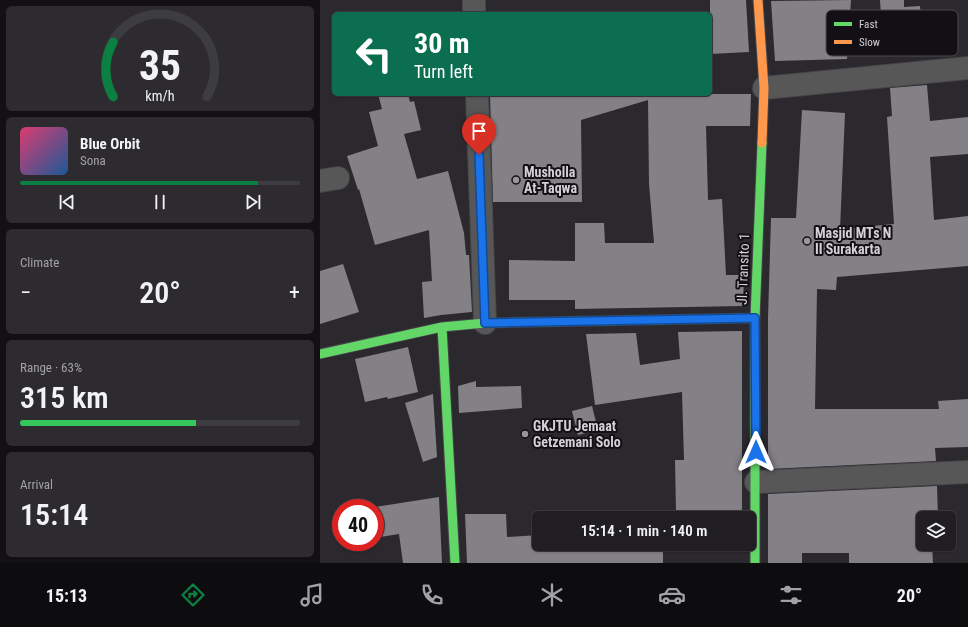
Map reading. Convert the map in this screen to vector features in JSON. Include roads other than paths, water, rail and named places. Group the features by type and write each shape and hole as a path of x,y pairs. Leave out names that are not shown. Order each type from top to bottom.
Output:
{"street":[{"path":"474,0 474,12"},
{"name":"Jl. Transito 1","path":"755,563 755,318 764,88 758,0"},
{"path":"764,88 968,68"},
{"path":"477,96 485,323"},
{"path":"320,354 442,327 485,323 755,318"},
{"path":"442,327 455,563"},
{"path":"756,482 968,472"}],"place":[{"name":"Musholla At-Taqwa","path":"516,180"},
{"name":"Masjid MTs N II Surakarta","path":"807,241"},
{"name":"GKJTU Jemaat Getzemani Solo","path":"525,434"}]}
